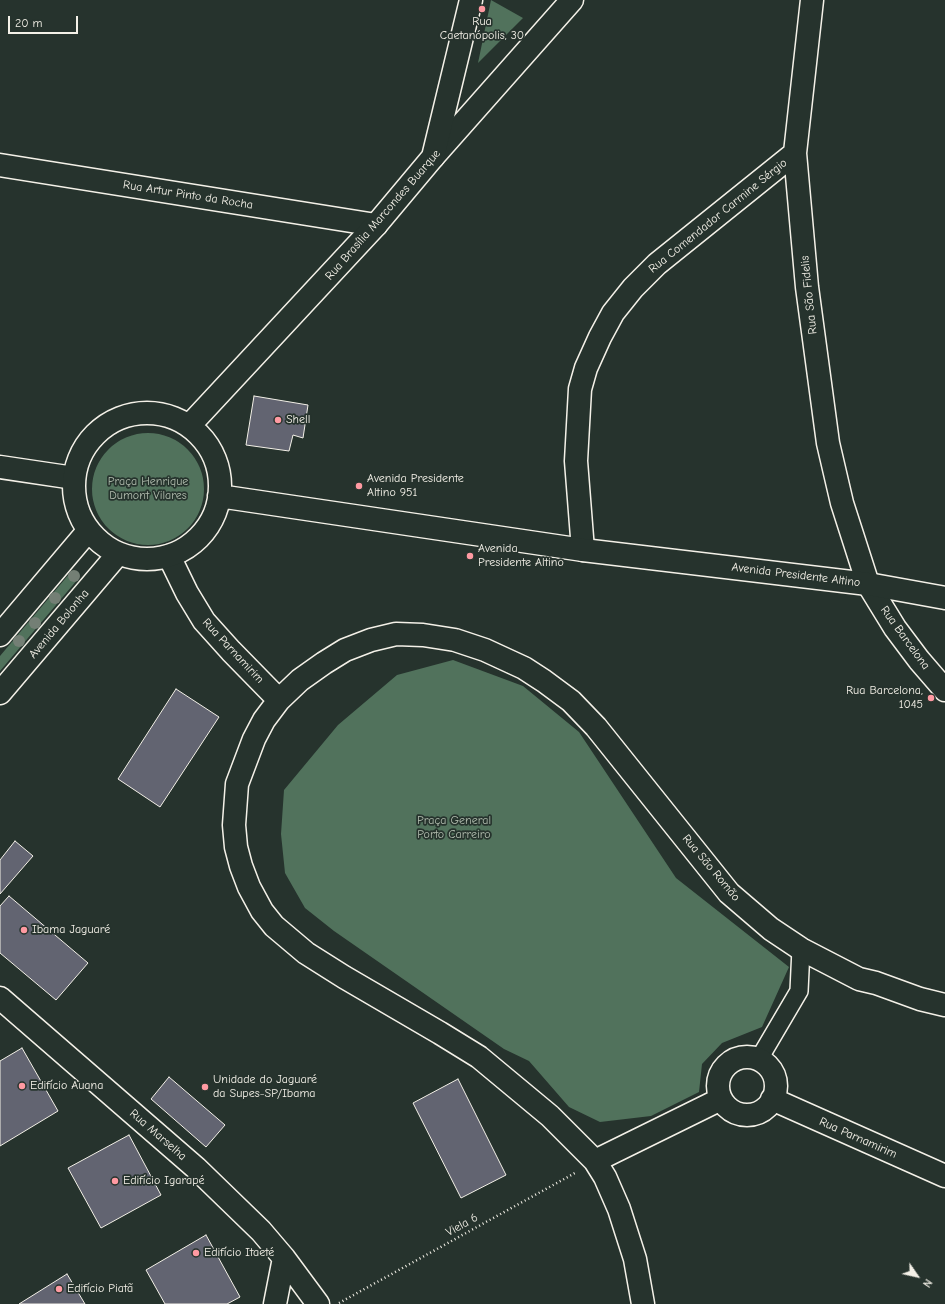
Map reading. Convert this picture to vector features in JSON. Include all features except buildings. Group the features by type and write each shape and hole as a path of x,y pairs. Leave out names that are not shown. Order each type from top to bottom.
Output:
{"street":[{"path":"433,157 472,0"},
{"name":"Rua Brasília Marcondes Buarque","path":"189,426 376,225 433,157 572,0"},
{"name":"Rua São Fidelis","path":"812,0 795,153 807,287 828,443 842,503 868,584"},
{"name":"Rua Comendador Carmine Sérgio","path":"583,550 576,461 580,389 586,368 600,337 613,313 633,288 657,264 795,153"},
{"name":"Rua Artur Pinto da Rocha","path":"0,165 376,225"},
{"path":"131,414 161,414 176,418 189,426 200,434 208,445 214,456 220,482 219,496 214,516 203,533 188,547 170,556 144,560 118,554 96,540 88,531 79,515 74,497 74,478 77,463 83,450 92,437 103,427 117,419 131,414"},
{"path":"0,467 74,478"},
{"name":"Avenida Presidente Altino","path":"219,496 583,550 868,584 945,598"},
{"path":"0,635 88,531"},
{"name":"Avenida Bolonha","path":"0,693 118,554"},
{"name":"Rua Parnamirim","path":"170,556 187,593 204,621 279,700"},
{"name":"Rua Barcelona","path":"868,584 895,628 919,660 945,690"},
{"name":"Rua São Romão","path":"279,700 300,680 324,663 345,650 371,640 396,634 423,635 455,640 485,650 524,668 571,701 596,727 729,893 772,929 801,949 859,979 876,983 920,999 945,1005"},
{"path":"279,700 264,720 254,739 237,784 235,805 234,825 241,866 249,887 262,911 274,926 306,953 479,1057 550,1116 595,1162 605,1177 619,1209 635,1258 643,1304"},
{"path":"758,1059 799,991 801,949"},
{"name":"Rua Marselha","path":"0,998 196,1168 261,1232 284,1258 318,1304"},
{"path":"743,1057 758,1059 770,1069 774,1076 776,1084 775,1092 768,1106 754,1114 739,1114 726,1105 721,1099 718,1091 718,1084 724,1069 729,1063 743,1057"},
{"path":"595,1162 721,1099"},
{"name":"Rua Parnamirim","path":"772,1099 945,1176"},
{"path":"275,1304 284,1258"}],"path":[{"name":"Viela 6","path":"337,1304 595,1162"}],"green space":[{"path":"491,0 523,18 478,63"},
{"name":"Praça Henrique Dumont Vilares","path":"148,433 169,437 187,450 200,468 204,489 200,510 187,528 169,541 148,545 127,541 109,528 96,510 92,489 96,468 109,450 127,437"},
{"path":"70,573 78,579 0,671 0,656"},
{"name":"Praça General Porto Carreiro","path":"453,660 523,686 579,732 676,878 789,967 762,1027 722,1043 702,1064 699,1092 651,1116 600,1122 569,1107 529,1061 504,1049 334,931 305,908 285,873 281,834 284,790 338,725 397,675"}],"place":[{"name":"Rua Caetanópolis, 30","path":"482,9"},
{"name":"Shell","path":"278,420"},
{"name":"Avenida Presidente Altino 951","path":"359,486"},
{"name":"Avenida Presidente Altino","path":"470,556"},
{"name":"Rua Barcelona, 1045","path":"931,698"},
{"name":"Ibama Jaguaré","path":"24,930"},
{"name":"Edifício Auana","path":"22,1086"},
{"name":"Unidade do Jaguaré da Supes-SP/Ibama","path":"205,1087"},
{"name":"Edifício Igarapé","path":"115,1181"},
{"name":"Edifício Itaeté","path":"196,1253"},
{"name":"Edifício Piatã","path":"59,1289"}]}
